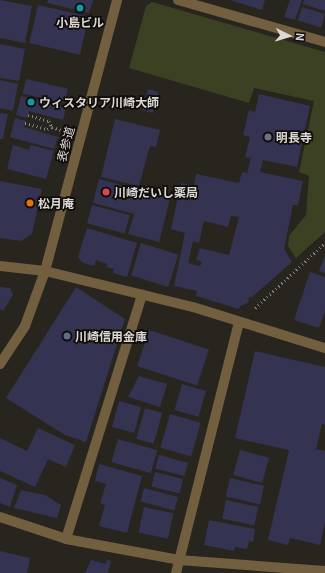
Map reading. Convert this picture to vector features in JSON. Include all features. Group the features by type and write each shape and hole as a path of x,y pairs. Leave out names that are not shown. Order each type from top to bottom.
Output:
{"street":[{"name":"表参道","path":"0,364 25,326 45,271 117,0"},
{"path":"178,0 325,42"},
{"path":"0,266 45,271 142,295 325,348"},
{"path":"66,539 142,295"},
{"path":"176,573 239,322"},
{"path":"0,518 66,539 179,560 325,571"}],"path":[{"path":"28,115 48,121 52,127"},
{"path":"25,123 47,129 52,127 67,132"},
{"path":"239,322 325,244"}],"green space":[{"path":"152,2 325,52 325,232 296,258 288,246 289,236 306,215 309,176 299,172 314,101 254,88 249,103 129,68 146,6"}],"building":[{"path":"0,0 32,6 25,43 0,38"},
{"name":"小島ビル","path":"48,0 93,0 89,13 47,3"},
{"path":"230,0 265,0 262,10"},
{"path":"290,0 302,0 295,20 284,17"},
{"path":"304,0 325,0 325,11 303,4"},
{"path":"38,5 89,17 80,55 29,43"},
{"path":"302,7 325,14 321,27 298,20"},
{"path":"0,44 25,49 19,81 0,78"},
{"path":"26,79 68,89 65,103 23,94"},
{"path":"0,80 18,84 13,111 0,108"},
{"path":"148,89 159,92 153,113 142,110"},
{"path":"259,94 310,106 297,167 263,160 260,172 303,181 298,205 293,205 284,249 292,262 252,297 249,297 248,303 240,306 239,309 196,296 197,291 174,286 185,233 171,229 181,183 194,186 196,174 239,183 242,172 247,173 251,158 245,157 250,137 243,135 249,110 255,112","holes":["231,216 239,217 229,255 200,248 196,260 202,262 200,266 188,263 193,241 199,243 204,221 228,227"]},
{"name":"ウィスタリア川崎大師","path":"21,96 66,108 63,120 29,111 27,118 16,115"},
{"path":"0,113 8,114 3,139 0,139"},
{"path":"15,118 26,121 24,127 58,137 54,149 10,137"},
{"path":"115,119 160,130 156,147 150,146 139,186 101,177"},
{"path":"13,145 29,150 31,145 54,151 46,179 7,169"},
{"path":"99,179 170,198 159,242 128,234 134,214 93,203"},
{"path":"0,181 42,189 32,234 21,241 0,238"},
{"path":"92,205 130,215 125,233 87,223"},
{"path":"87,228 137,243 127,277 113,273 114,269 106,267 107,264 96,260 94,266 83,263 78,257"},
{"path":"141,243 178,254 168,287 131,276"},
{"path":"325,255 325,273 319,271"},
{"path":"310,272 325,277 325,311 319,328 294,320"},
{"path":"0,287 10,288 13,295 3,311 0,309"},
{"path":"76,287 125,319 86,442 65,435 6,398"},
{"path":"149,330 209,349 197,386 137,366"},
{"path":"255,351 325,367 325,425 322,424 316,449 325,451 325,522 320,545 290,538 288,545 268,540 289,450 235,438"},
{"path":"139,376 167,384 160,407 128,397"},
{"path":"182,384 206,391 199,417 175,410"},
{"path":"119,401 141,407 134,433 112,427"},
{"path":"145,408 162,413 153,444 136,439"},
{"path":"170,414 201,423 191,456 160,448"},
{"path":"38,428 75,445 66,467 48,459 35,487 0,471 0,438 27,451"},
{"path":"118,439 157,450 151,473 111,462"},
{"path":"240,450 269,458 262,483 233,475"},
{"path":"159,455 188,463 184,476 155,469"},
{"path":"99,464 142,476 127,533 99,526 105,505 100,503 106,484 95,481"},
{"path":"155,472 183,479 180,494 151,487"},
{"path":"0,478 17,485 10,507 0,503"},
{"path":"230,478 264,486 260,504 226,497"},
{"path":"144,488 178,497 174,511 140,502"},
{"path":"21,490 45,495 61,505 57,518 14,508"},
{"path":"226,500 258,507 254,525 222,519"},
{"path":"144,507 173,513 168,539 139,532"},
{"path":"209,520 255,529 253,542 249,541 247,549 235,547 234,551 204,545"},
{"path":"0,551 30,558 27,573 0,573"},
{"path":"91,560 106,564 107,560 111,561 108,573 85,573"}],"place":[{"name":"小島ビル","path":"80,8"},
{"name":"ウィスタリア川崎大師","path":"31,102"},
{"name":"明長寺","path":"268,137"},
{"name":"川崎だいし薬局","path":"106,192"},
{"name":"松月庵","path":"30,203"},
{"name":"川崎信用金庫","path":"67,336"}]}
